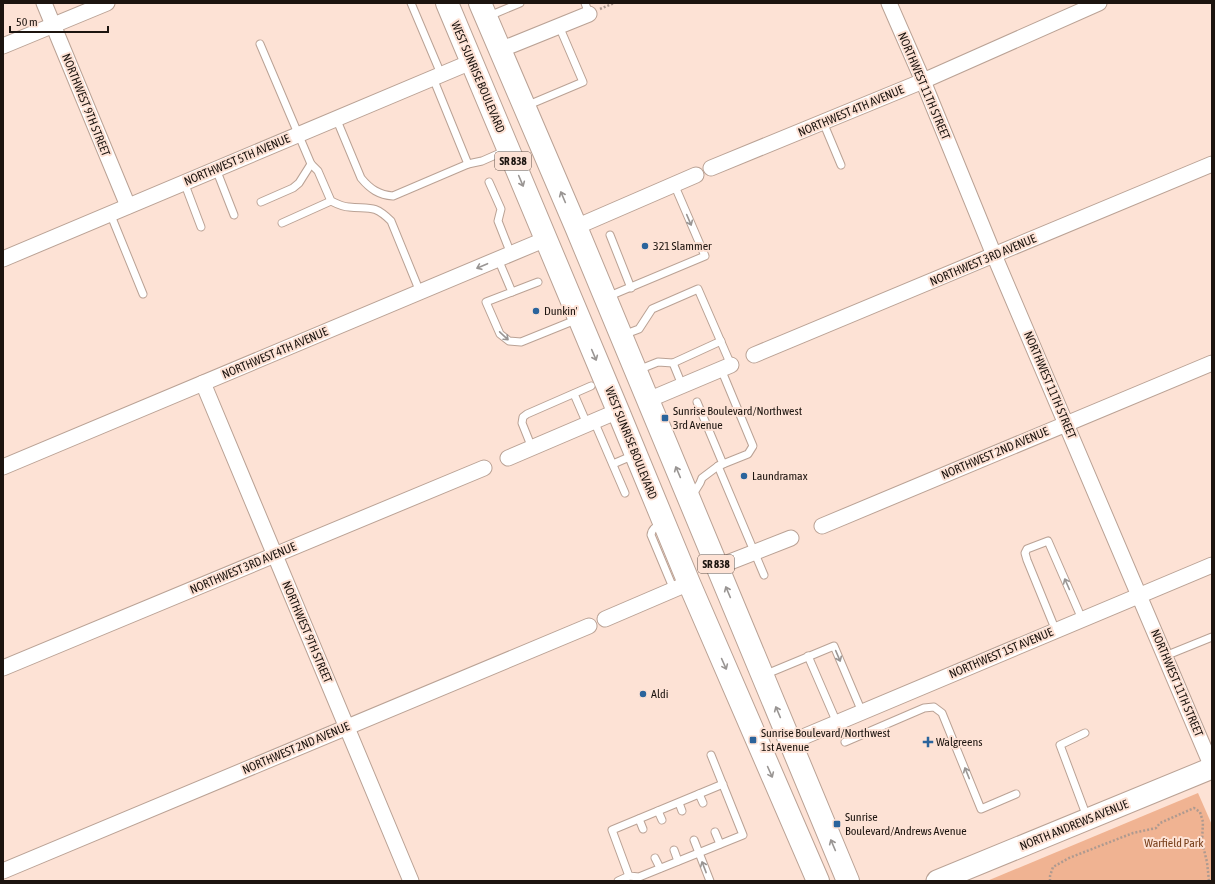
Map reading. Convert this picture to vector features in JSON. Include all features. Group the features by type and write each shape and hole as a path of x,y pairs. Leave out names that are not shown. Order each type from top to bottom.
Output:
{"main road":[{"name":"WEST SUNRISE BOULEVARD","path":"447,3 667,529 681,587 818,881"},
{"name":"SR 838","path":"484,10 514,84 576,227 848,881"},
{"path":"471,62 486,61 496,66 514,84"},
{"path":"667,529 703,568 708,570 717,567"},
{"name":"NORTH ANDREWS AVENUE","path":"937,881 1212,768"}],"street":[{"name":"NORTHWEST 9TH STREET","path":"44,3 128,206"},
{"path":"3,46 107,3"},
{"name":"NORTHWEST 11TH STREET","path":"888,3 923,81 994,255 1212,768"},
{"name":"NORTHWEST 4TH AVENUE","path":"711,168 923,81 1099,3"},
{"path":"500,50 560,26 587,8"},
{"name":"NORTHWEST 5TH AVENUE","path":"3,259 471,62"},
{"name":"NORTHWEST 3RD AVENUE","path":"754,355 1212,164"},
{"path":"576,227 696,175"},
{"name":"NORTHWEST 4TH AVENUE","path":"3,467 546,239"},
{"name":"NORTHWEST 2ND AVENUE","path":"822,526 1212,363"},
{"path":"648,400 726,367"},
{"name":"NORTHWEST 9TH STREET","path":"203,383 410,881"},
{"path":"508,458 618,411"},
{"name":"NORTHWEST 3RD AVENUE","path":"3,668 484,468"},
{"path":"717,567 791,538"},
{"name":"NORTHWEST 1ST AVENUE","path":"790,742 1212,565"},
{"path":"604,619 681,587"},
{"name":"NORTHWEST 2ND AVENUE","path":"3,871 588,626"}],"lane":[{"path":"411,3 468,164"},
{"path":"484,10 520,3"},
{"path":"524,107 583,82 560,26"},
{"path":"260,44 311,164 318,172 331,201"},
{"path":"336,118 361,178 366,185 384,195 393,196 468,164 508,150"},
{"path":"823,122 842,165"},
{"path":"261,202 293,188 311,164"},
{"path":"215,169 234,215"},
{"path":"184,182 201,227"},
{"path":"489,182 501,209 498,221 512,292"},
{"path":"605,298 705,256 674,184"},
{"path":"282,223 331,201 348,207 377,210 388,218 395,230 420,292"},
{"path":"110,213 143,294"},
{"path":"610,235 631,288"},
{"path":"538,282 486,302 500,334 509,341 521,342 579,319"},
{"path":"621,336 639,329 652,309 698,289 721,341 726,367 753,446 748,454 721,465 702,478 689,500"},
{"path":"636,371 658,362 672,363 721,341"},
{"path":"672,363 682,385"},
{"path":"532,448 522,423 523,417 591,386"},
{"path":"574,394 612,464 625,493"},
{"path":"697,402 764,575"},
{"path":"612,464 636,454"},
{"path":"1056,630 1025,553 1028,549 1048,541 1082,620"},
{"path":"1165,656 1212,637"},
{"path":"763,676 834,646 862,712"},
{"path":"808,656 837,723"},
{"path":"845,742 924,708 934,707 942,713 981,809 1016,794"},
{"path":"1085,733 1060,745 1088,819"},
{"path":"618,881 629,876 639,876 743,834 711,755"},
{"path":"629,876 612,830 723,784"},
{"path":"699,794 703,803"},
{"path":"679,803 682,811"},
{"path":"658,811 662,820"},
{"path":"639,819 643,829"},
{"path":"715,832 720,844"},
{"path":"694,840 710,881"},
{"path":"674,850 678,861"},
{"path":"655,858 660,868"}],"path":[{"path":"1050,881 1053,867 1069,858 1133,833 1156,828 1165,821 1194,808 1200,812 1203,822 1202,842 1207,862 1209,881"}],"green space":[{"name":"Warfield Park","path":"1198,793 1212,825 1212,881 987,881"}],"place":[{"name":"321 Slammer","path":"645,246"},
{"name":"Dunkin'","path":"536,311"},
{"name":"Sunrise Boulevard/Northwest 3rd Avenue","path":"665,418"},
{"name":"Laundramax","path":"744,476"},
{"name":"Aldi","path":"643,694"},
{"name":"Sunrise Boulevard/Northwest 1st Avenue","path":"753,740"},
{"name":"Walgreens","path":"928,742"},
{"name":"Sunrise Boulevard/Andrews Avenue","path":"837,824"}]}
